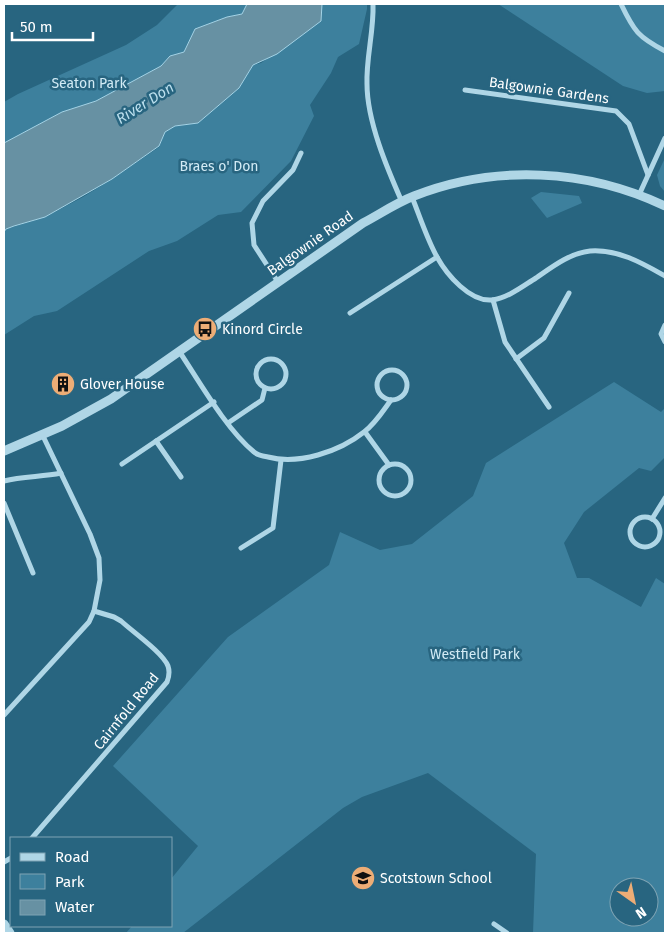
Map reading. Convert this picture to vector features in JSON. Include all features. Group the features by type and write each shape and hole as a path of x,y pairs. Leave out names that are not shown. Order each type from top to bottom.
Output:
{"street":[{"path":"373,4 367,84 369,108 386,163 402,202"},
{"path":"621,4 633,28 647,41 665,50"},
{"name":"Balgownie Gardens","path":"465,90 616,111 630,124 648,175"},
{"path":"639,194 665,138"},
{"path":"278,282 254,245 252,223 263,201 293,170 301,153"},
{"name":"Balgownie Road","path":"4,451 80,417 111,399 363,223 412,197 460,182 487,177 530,174 575,178 639,194 665,206"},
{"path":"412,197 437,257 460,285 476,298 493,300 509,295 571,256 588,252 605,251 630,257 665,276"},
{"path":"350,313 437,257"},
{"path":"516,359 544,338 569,293"},
{"path":"493,300 504,342 548,407"},
{"path":"665,325 660,334 665,342"},
{"path":"180,351 239,437 256,454 281,460 310,458 342,445 365,432 391,400 401,396 407,387 407,381 400,372 390,369 380,375 376,385 381,395 391,400"},
{"path":"267,360 280,362 286,373 284,382 274,389 265,388 258,382 256,373 259,365 267,360"},
{"path":"228,423 262,400 265,388"},
{"path":"122,464 214,402"},
{"path":"365,432 389,465"},
{"path":"4,715 88,622 94,611 100,580 99,558 42,434"},
{"path":"156,441 181,477"},
{"path":"241,548 273,528 281,460"},
{"path":"389,465 401,465 410,474 410,483 406,492 401,495 392,496 380,488 379,474 389,465"},
{"path":"4,480 23,476 48,476 61,473"},
{"path":"652,519 665,498"},
{"path":"4,504 34,573"},
{"path":"638,518 652,519 658,525 658,537 650,546 634,542 630,534 632,525 638,518"},
{"name":"Cairnfold Road","path":"33,837 167,682 169,676 169,668 162,657 128,627 114,617 94,611"},
{"path":"4,924 10,933"},
{"path":"494,924 507,933"}],"green space":[{"name":"Seaton Park","path":"178,4 247,4 242,14 227,17 195,29 184,52 170,56 161,66 96,101 62,112 4,143 4,102 126,45 157,25"},
{"name":"Braes o' Don","path":"322,4 367,4 367,9 359,44 338,57 331,73 310,105 314,116 291,161 241,212 218,215 177,241 149,251 57,311 34,316 4,335 4,232 6,229 45,217 83,197 159,147 165,132 175,126 198,123 239,88 253,65 261,63 321,21"},
{"path":"498,4 665,4 665,91 647,93 623,86"},
{"path":"665,158 665,192 660,186 657,175"},
{"path":"541,192 579,196 582,203 547,218 531,198"},
{"name":"Westfield Park","path":"614,382 661,412 665,408 665,457 651,471 639,468 584,512 564,543 577,578 589,578 641,607 656,578 665,584 665,933 533,933 536,854 428,773 362,797 343,808 183,933 126,933 131,927 172,927 172,878 198,846 113,766 228,637 329,565 340,532 380,550 412,544 473,496 486,463"}],"water":[{"name":"River Don","path":"247,4 322,4 321,21 277,54 253,65 239,88 198,123 175,126 165,132 159,146 112,179 45,217 14,226 6,229 4,232 4,143 62,112 96,101 161,66 170,56 184,52 195,29 227,17 242,14"}],"place":[{"name":"Kinord Circle","path":"205,329"},
{"name":"Glover House","path":"63,384"},
{"name":"Scotstown School","path":"363,878"}]}
